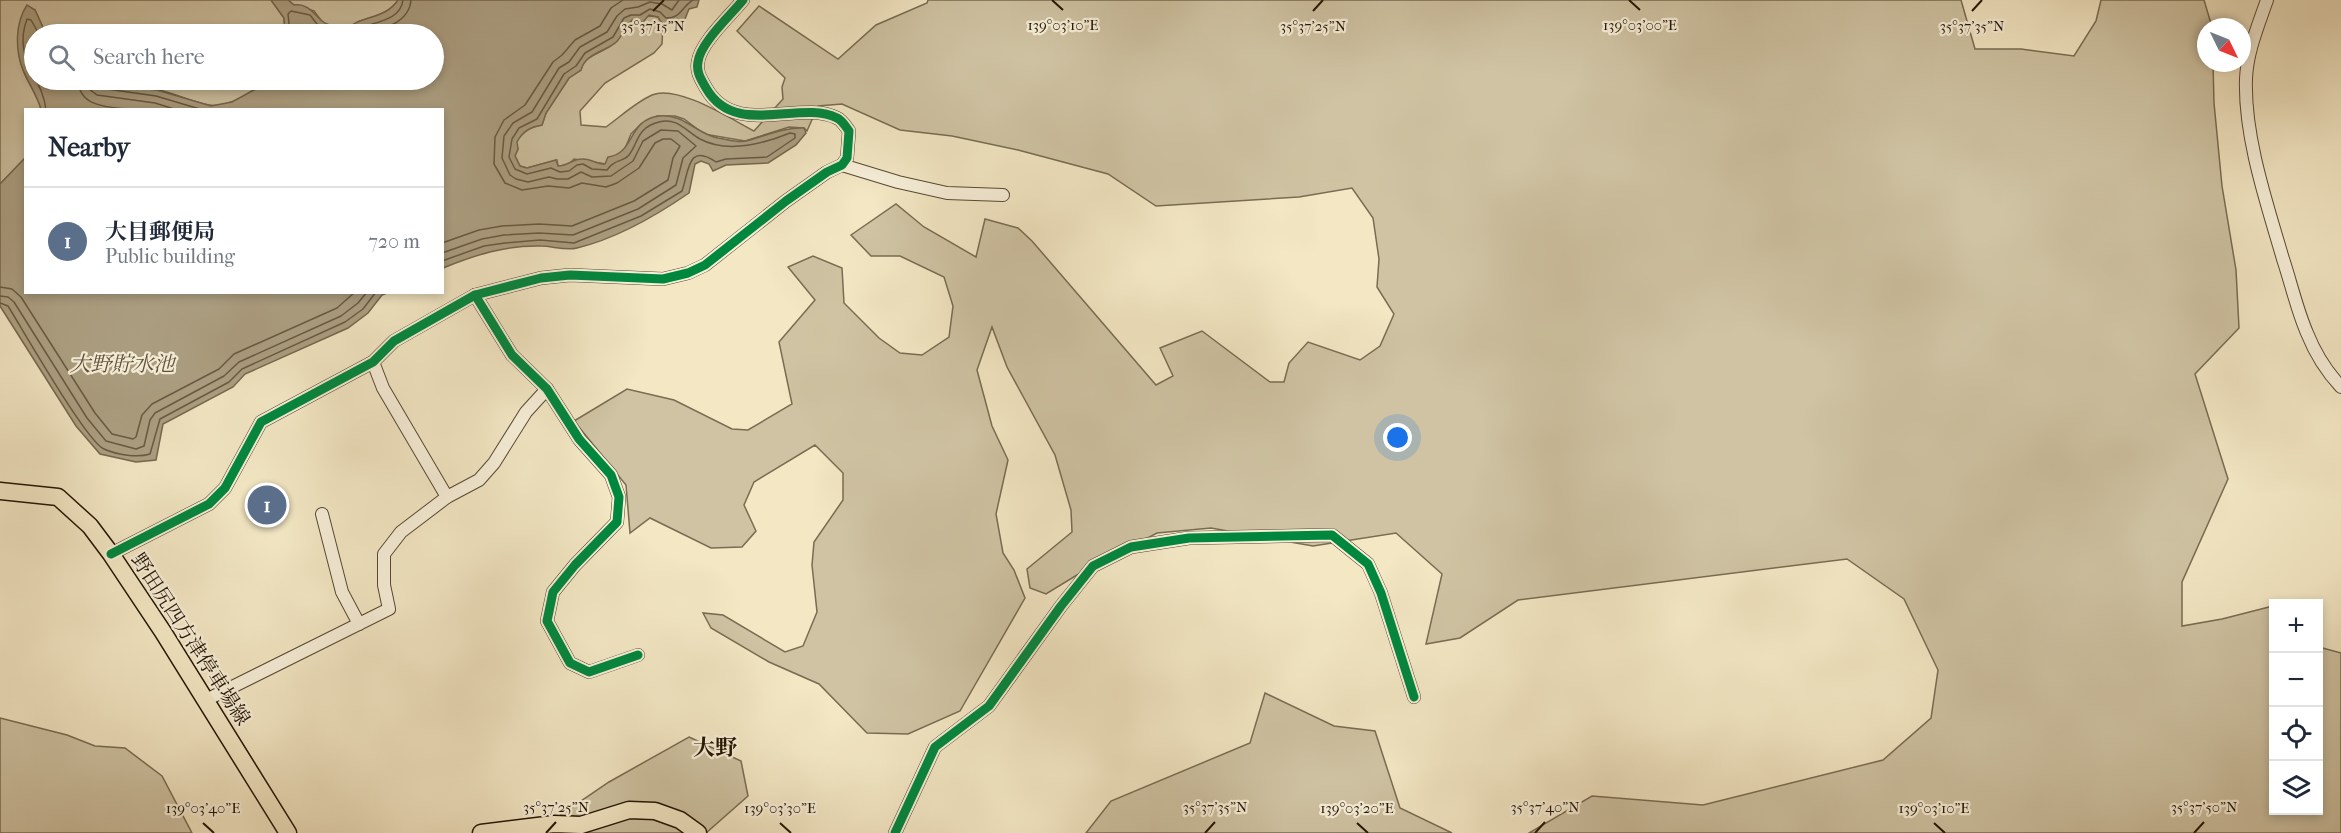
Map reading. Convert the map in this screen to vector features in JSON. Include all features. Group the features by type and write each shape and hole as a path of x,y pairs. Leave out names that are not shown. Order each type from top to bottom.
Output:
{"main road":[{"name":"野田尻四方津停車場線","path":"0,491 58,497 90,526 111,554 206,700 288,833"},
{"path":"481,833 554,824 581,825 629,810 655,811 680,820 698,833"}],"street":[{"path":"111,554 209,504 225,488 261,422 373,362 394,341 475,295 541,278 570,275 663,279 688,273 705,265 846,156 849,131 838,118 816,113 757,116 730,111 709,93 698,75 698,62 703,48 743,0"},
{"path":"2268,0 2249,56 2246,80 2247,109 2252,136 2272,219 2307,333 2331,376 2341,387"},
{"path":"846,156 898,182 947,193 1003,195"},
{"path":"475,295 512,355 547,389 579,439 611,475 619,497 617,522 575,565 553,592 547,621 570,663 589,672 638,655"},
{"path":"373,362 383,388 447,497"},
{"path":"206,700 389,609 384,585 384,554 400,532 447,497 479,480 494,463 526,412 547,389"},
{"path":"322,514 342,592 359,624"},
{"path":"895,833 935,747 989,706 1061,606 1093,566 1131,547 1189,538 1332,535 1368,564 1381,593 1414,697"}],"shaded area":[{"path":"0,0 271,0 284,18 284,24 41,24 35,10 29,24 24,24 20,56 24,72 24,90 33,90 41,108 24,108 24,159 0,184"},
{"path":"288,0 398,0 379,15 354,24 323,23 314,11 294,5"},
{"path":"928,0 1961,0 1975,49 2021,49 2074,56 2096,21 2101,0 2204,0 2209,18 2197,18 2197,72 2213,72 2222,186 2236,270 2239,328 2195,374 2228,479 2182,582 2182,626 2269,607 2269,815 2323,815 2323,648 2341,653 2341,833 1529,833 1592,796 1703,805 1883,760 1931,718 1938,670 1904,599 1847,559 1518,600 1460,638 1426,644 1442,574 1396,533 1313,546 1211,528 1157,533 1046,594 1030,588 1027,569 1072,532 1071,510 1055,455 1007,367 992,327 977,370 992,426 1008,460 996,514 1003,553 1014,570 1025,598 960,711 908,734 867,733 819,684 769,662 711,628 703,613 723,615 785,652 803,646 817,612 812,565 814,542 843,500 843,473 815,445 754,482 744,505 756,531 742,547 711,548 650,518 630,533 626,485 574,421 627,389 674,400 732,429 748,430 792,404 779,342 815,300 788,267 813,256 842,268 844,303 879,338 900,353 922,355 949,337 953,306 944,277 900,256 871,256 851,235 896,204 924,227 976,257 985,219 1018,228 1032,241 1156,385 1173,376 1160,348 1202,331 1270,382 1284,382 1289,363 1308,342 1360,360 1380,346 1394,314 1377,287 1379,259 1373,218 1352,188 1299,197 1156,206 1108,174 1018,150 952,136 900,130 842,104 818,106 807,131 804,128 789,127 745,141 704,134 684,119 675,116 657,116 641,124 631,134 624,151 606,164 574,159 567,166 558,166 557,160 527,168 520,166 515,156 518,149 516,142 527,131 542,125 546,113 569,78 581,70 587,60 619,39 624,28 636,19 647,16 658,17 663,25 662,44 654,53 605,83 580,111 581,125 606,127 640,102 652,95 663,93 675,94 704,104 754,131 783,99 782,87 785,78 737,31 759,6 838,59 876,25 927,3"},
{"path":"159,90 252,90 232,102 217,105 202,104"},
{"path":"1265,693 1334,726 1375,731 1400,808 1452,833 1086,833 1111,801 1250,743"},
{"path":"0,718 67,735 95,746 125,748 162,776 192,833 0,833"},
{"path":"689,737 741,761 748,796 706,833 534,833 609,782"}],"water":[{"path":"271,0 288,0 294,5 310,9 326,24 284,24 284,18"},
{"path":"398,0 699,0 697,7 689,9 685,19 673,24 663,25 658,17 649,15 643,22 632,20 615,43 586,60 581,70 569,78 546,113 542,125 527,130 519,138 515,156 520,166 527,168 556,160 558,166 561,166 575,160 585,159 605,164 608,157 617,155 623,150 641,124 659,116 676,118 710,136 736,141 746,141 789,129 804,128 806,133 796,145 768,163 726,165 713,171 709,164 701,161 695,164 689,193 650,218 606,239 573,249 528,246 503,249 444,268 444,108 41,108 33,90 157,90 211,106 232,102 254,90 444,90 444,24 354,24 379,15"},
{"path":"27,5 35,10 41,24 24,24 24,72 20,62 18,28"},
{"name":"大野貯水池","path":"24,159 24,294 384,294 368,313 348,328 245,374 233,387 163,424 156,460 136,462 100,454 76,426 0,306 0,184"}],"cycle path":[{"path":"111,554 209,504 225,488 261,422 373,362 394,341 475,295 541,278 570,275 663,279 688,273 705,265 786,201 827,172 842,165 847,158 849,131 839,119 822,113 750,115 734,112 718,103 706,88 699,75 700,54 710,38 743,0"},
{"path":"475,295 512,355 547,389 579,439 611,475 619,497 617,522 575,565 553,592 547,621 570,663 589,672 638,655"},
{"path":"895,833 935,747 989,706 1061,606 1093,566 1131,547 1189,538 1332,535 1368,564 1381,593 1414,697"}],"place":[{"name":"大目郵便局","path":"267,505"}],"district":[{"name":"大野","path":"715,747"}]}
